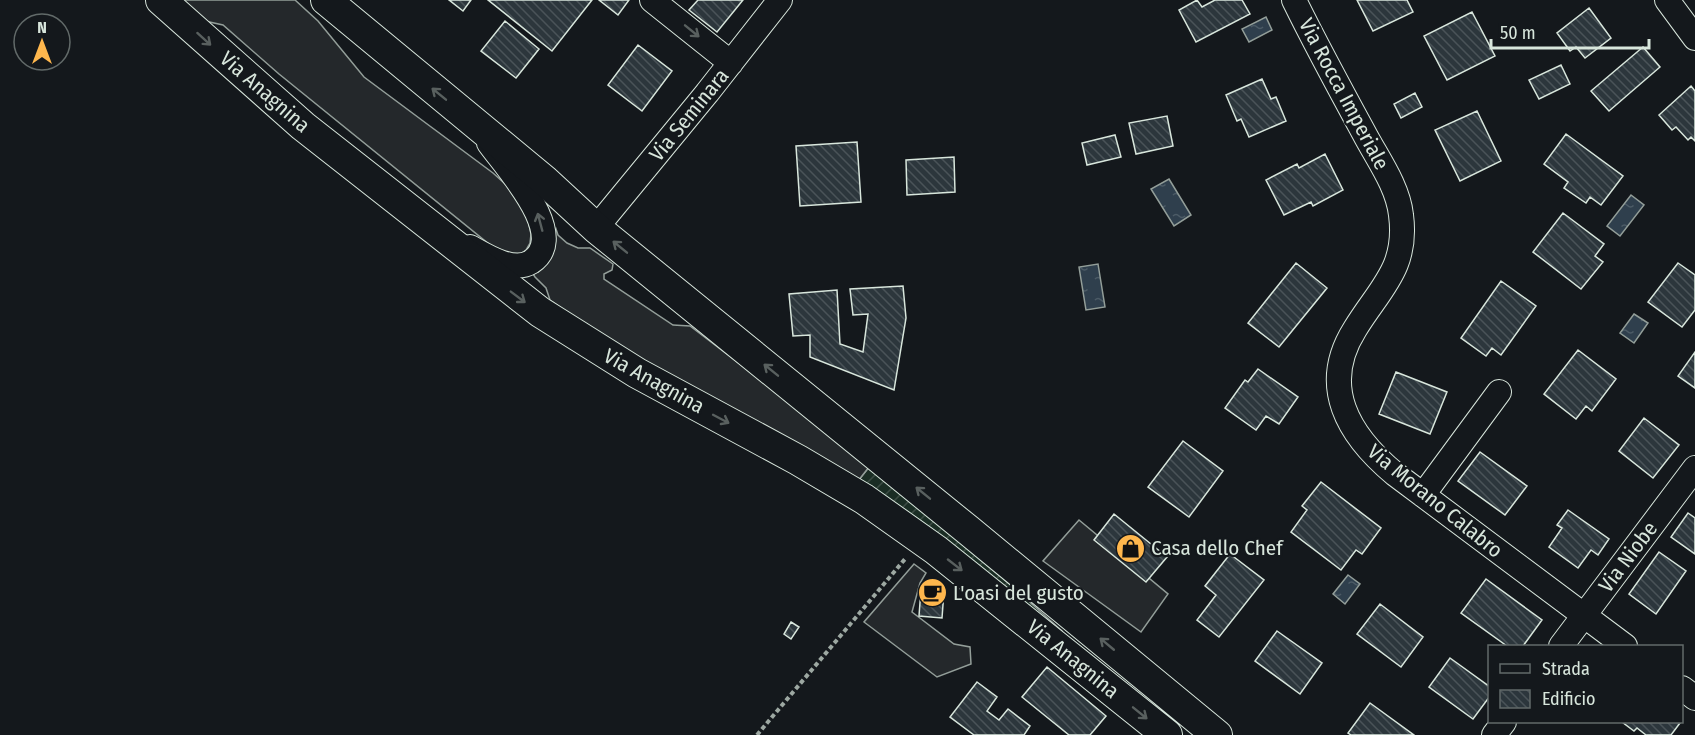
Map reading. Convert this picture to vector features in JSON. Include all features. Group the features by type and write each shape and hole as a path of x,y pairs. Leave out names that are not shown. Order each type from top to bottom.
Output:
{"main road":[{"name":"Via Anagnina","path":"161,0 303,126 509,290 564,329 637,373 864,499 921,540 1167,735"},
{"name":"Via Anagnina","path":"326,0 544,180 596,228 1217,735"}],"street":[{"path":"652,0 731,63"},
{"name":"Via Seminara","path":"596,228 780,0"},
{"name":"Via Rocca Imperiale","path":"1294,0 1317,48 1394,188 1400,204 1402,234 1397,265 1390,280"},
{"path":"1667,0 1695,38"},
{"path":"373,183 485,255 515,266 529,263 543,248 540,218 477,125"},
{"name":"Via Morano Calabro","path":"1390,280 1345,347 1338,375 1341,400 1361,442 1388,468 1624,645"},
{"path":"1423,495 1499,392"},
{"name":"Via Niobe","path":"1562,645 1695,468"},
{"path":"1683,689 1695,698"},
{"path":"1494,735 1503,723"}],"path":[{"path":"757,735 921,540"}],"green space":[{"path":"869,467 966,545 1062,631 1065,638 858,481"}],"shaded area":[{"path":"182,0 295,0 318,21 364,77 493,173 513,191 528,220 531,234 526,250 519,255 507,255 494,248 279,74 223,25 205,21"},
{"path":"556,229 558,235 567,243 578,248 590,248 613,264 612,270 604,274 604,279 673,325 690,326 782,396 869,467 858,481 680,382 596,332 550,300 546,288 530,269 550,250"},
{"path":"1079,520 1168,594 1141,632 1043,561"},
{"path":"914,564 926,573 920,583 912,612 954,644 970,647 971,664 937,677 864,622"}],"water":[{"path":"1266,17 1272,30 1249,42 1242,29"},
{"path":"1169,179 1191,215 1174,226 1151,189"},
{"path":"1631,195 1644,205 1620,236 1607,226"},
{"path":"1098,264 1105,307 1086,310 1079,267"},
{"path":"1634,314 1648,323 1634,343 1620,333"},
{"path":"1348,575 1360,584 1345,604 1333,594"}],"building":[{"path":"449,0 471,0 463,11"},
{"path":"488,0 592,0 552,51"},
{"path":"599,0 629,0 618,15"},
{"path":"698,0 743,0 717,32 689,10"},
{"path":"1197,0 1202,7 1215,0 1242,0 1250,14 1196,42 1179,10"},
{"path":"1357,0 1407,0 1413,12 1373,31"},
{"path":"1589,8 1611,38 1585,58 1576,47 1570,51 1557,33"},
{"path":"1472,12 1495,56 1447,80 1424,36"},
{"path":"505,21 539,49 516,78 481,51"},
{"path":"638,45 672,71 642,111 608,85"},
{"path":"1643,47 1660,67 1609,111 1591,91"},
{"path":"1561,65 1570,84 1539,99 1529,80"},
{"path":"1262,79 1271,99 1276,97 1286,121 1249,137 1241,119 1237,121 1226,95"},
{"path":"1691,86 1695,91 1695,141 1691,137 1688,140 1676,127 1672,130 1659,115"},
{"path":"1415,93 1422,107 1401,118 1394,104"},
{"path":"1477,111 1501,161 1460,181 1435,130"},
{"path":"1167,116 1173,146 1136,154 1129,123"},
{"path":"1566,134 1623,176 1601,205 1590,197 1586,203 1564,188 1568,182 1544,164"},
{"path":"1115,135 1121,157 1087,165 1082,143"},
{"path":"857,142 861,202 800,206 796,146"},
{"path":"1325,154 1343,190 1313,206 1311,202 1284,215 1266,180 1297,164 1299,168"},
{"path":"954,157 955,192 907,195 906,160"},
{"path":"1563,213 1604,244 1595,256 1603,262 1581,289 1533,252"},
{"path":"1296,263 1327,288 1279,347 1248,323"},
{"path":"1678,263 1695,275 1695,310 1682,327 1648,302"},
{"path":"1501,281 1536,306 1501,355 1492,348 1486,356 1461,338"},
{"path":"903,286 906,318 894,390 810,357 810,335 793,336 789,294 837,290 840,344 863,352 868,314 853,315 850,289"},
{"path":"1578,350 1616,379 1592,411 1586,406 1576,419 1544,394"},
{"path":"1695,352 1695,388 1678,376"},
{"path":"1258,369 1298,397 1279,424 1266,416 1256,430 1225,408 1245,380 1248,382"},
{"path":"1396,372 1447,392 1430,434 1379,414"},
{"path":"1644,418 1679,445 1653,478 1619,451"},
{"path":"1183,441 1223,471 1189,517 1148,487"},
{"path":"1480,452 1527,486 1505,515 1458,481"},
{"path":"1321,482 1381,528 1362,554 1356,550 1341,570 1291,532 1307,510 1302,506"},
{"path":"1568,510 1609,539 1598,555 1591,550 1578,568 1549,547 1562,528 1557,525"},
{"path":"1688,513 1695,518 1695,554 1671,537"},
{"name":"Casa dello Chef","path":"1114,514 1167,557 1146,582 1094,540"},
{"path":"1659,552 1686,571 1656,614 1629,594"},
{"path":"1230,554 1264,580 1219,637 1197,620 1216,595 1205,586"},
{"path":"1486,579 1542,620 1524,645 1506,645 1461,613"},
{"path":"921,589 944,591 942,618 919,616"},
{"path":"1380,604 1423,637 1401,667 1357,634"},
{"path":"791,622 799,627 791,639 784,634"},
{"path":"1277,631 1322,663 1300,694 1255,661"},
{"path":"1450,658 1488,686 1488,699 1473,719 1429,687"},
{"path":"1047,667 1106,716 1090,735 1069,735 1022,697"},
{"path":"977,682 997,697 987,711 999,720 1008,709 1030,726 1024,735 974,735 950,717"},
{"path":"1370,703 1414,735 1351,735 1348,733"},
{"path":"1623,723 1680,723 1671,735 1646,735 1637,728 1634,731"}],"place":[{"name":"Casa dello Chef","path":"1130,548"},
{"name":"L'oasi del gusto","path":"932,593"}]}
